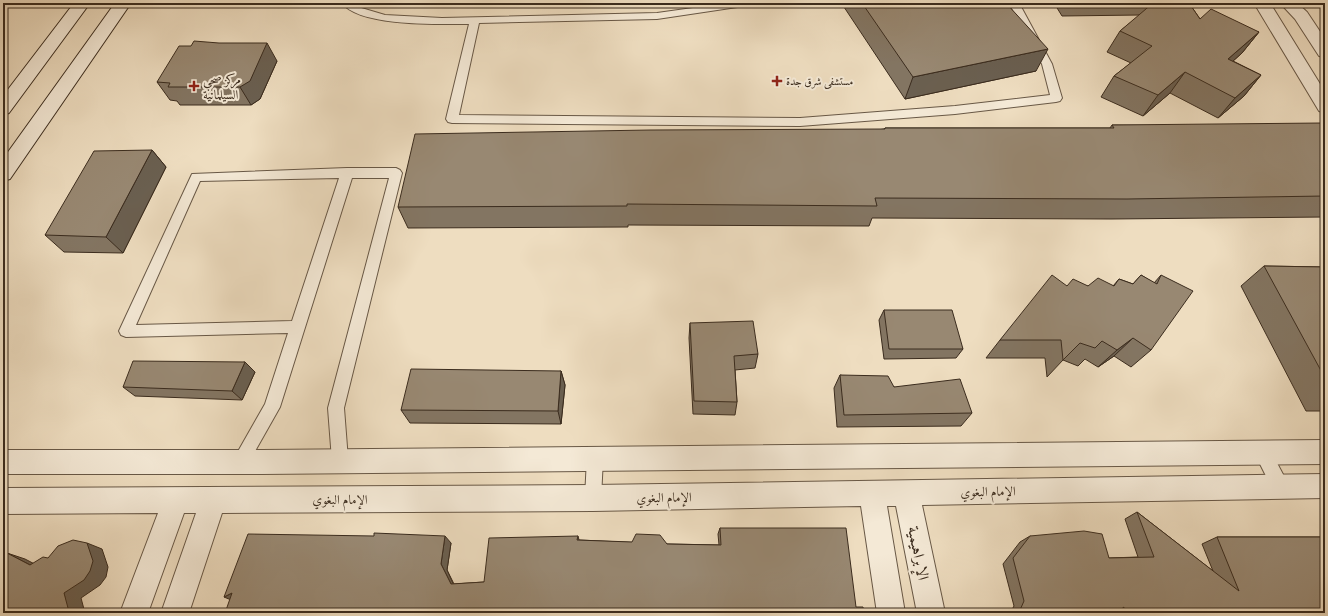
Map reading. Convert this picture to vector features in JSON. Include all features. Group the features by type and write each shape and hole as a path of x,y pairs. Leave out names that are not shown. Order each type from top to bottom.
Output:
{"street":[{"path":"3,109 82,3"},
{"path":"3,174 123,3"},
{"path":"1288,3 1300,16 1325,52"},
{"path":"1266,9 1300,16"},
{"path":"1266,9 1325,107"},
{"path":"3,462 240,462 1325,452"},
{"name":"الإمام البغوي","path":"3,501 593,498 1325,486"},
{"name":"الإبراهيمية","path":"906,492 931,613"},
{"path":"872,493 891,613"},
{"path":"175,613 213,500"},
{"path":"134,613 175,501"}],"lane":[{"path":"347,3 354,9 385,18 442,20 657,16 705,6 744,3"},
{"path":"475,20 452,119 800,122 954,110 1056,98 1047,64 1014,3"},
{"path":"240,462 272,407 347,173"},
{"path":"298,327 126,331 196,177 396,173 336,408 340,460"},
{"path":"1262,452 1280,486"},
{"path":"593,498 595,458"}],"building":[{"path":"862,3 1006,3 1048,49 913,77"},
{"path":"1153,3 1189,3 1200,19 1211,9 1259,32 1228,59 1261,75 1235,98 1185,72 1158,95 1114,76 1152,46 1120,31"},
{"path":"194,41 219,43 267,43 250,81 240,87 168,87 170,83 157,82 179,46 191,46"},
{"path":"1322,123 1325,128 1325,196 1127,199 875,198 877,206 627,204 627,206 398,207 415,134 650,130 1114,128 1112,125"},
{"path":"152,150 106,237 45,235 94,151"},
{"path":"1264,266 1325,267 1325,378"},
{"path":"1052,275 1067,286 1073,279 1088,286 1098,278 1114,286 1119,279 1133,284 1141,275 1157,284 1161,275 1193,291 1151,350 1133,338 1117,350 1102,341 1095,348 1080,343 1063,360 1061,340 1000,340"},
{"path":"884,310 952,310 963,349 889,349"},
{"path":"753,321 758,354 734,356 737,402 694,401 690,323"},
{"path":"133,361 245,362 232,391 123,387"},
{"path":"411,369 561,371 558,411 401,410"},
{"path":"840,375 888,376 894,387 960,379 972,413 844,415"},
{"path":"1137,512 1239,591 1217,537 1325,537 1325,613 1131,613 1123,607 1125,613 1021,613 1020,610 1024,601 1013,558 1030,536 1084,531 1102,534 1109,558 1154,557"},
{"path":"720,528 846,528 856,607 863,607 864,613 657,613 656,609 655,613 225,613 232,593 224,597 248,534 374,536 374,533 445,536 441,564 451,584 484,582 489,538 578,536 577,540 632,542 636,534 660,535 667,544 721,545"},
{"path":"73,540 87,543 93,561 90,571 84,580 64,593 68,613 3,613 3,554 7,553 30,565 43,557 48,558 58,546"}],"place":[{"name":"مستشفى شرق جدة","path":"777,81"},
{"name":"مركز صحي السيلمانية","path":"194,86"}]}
